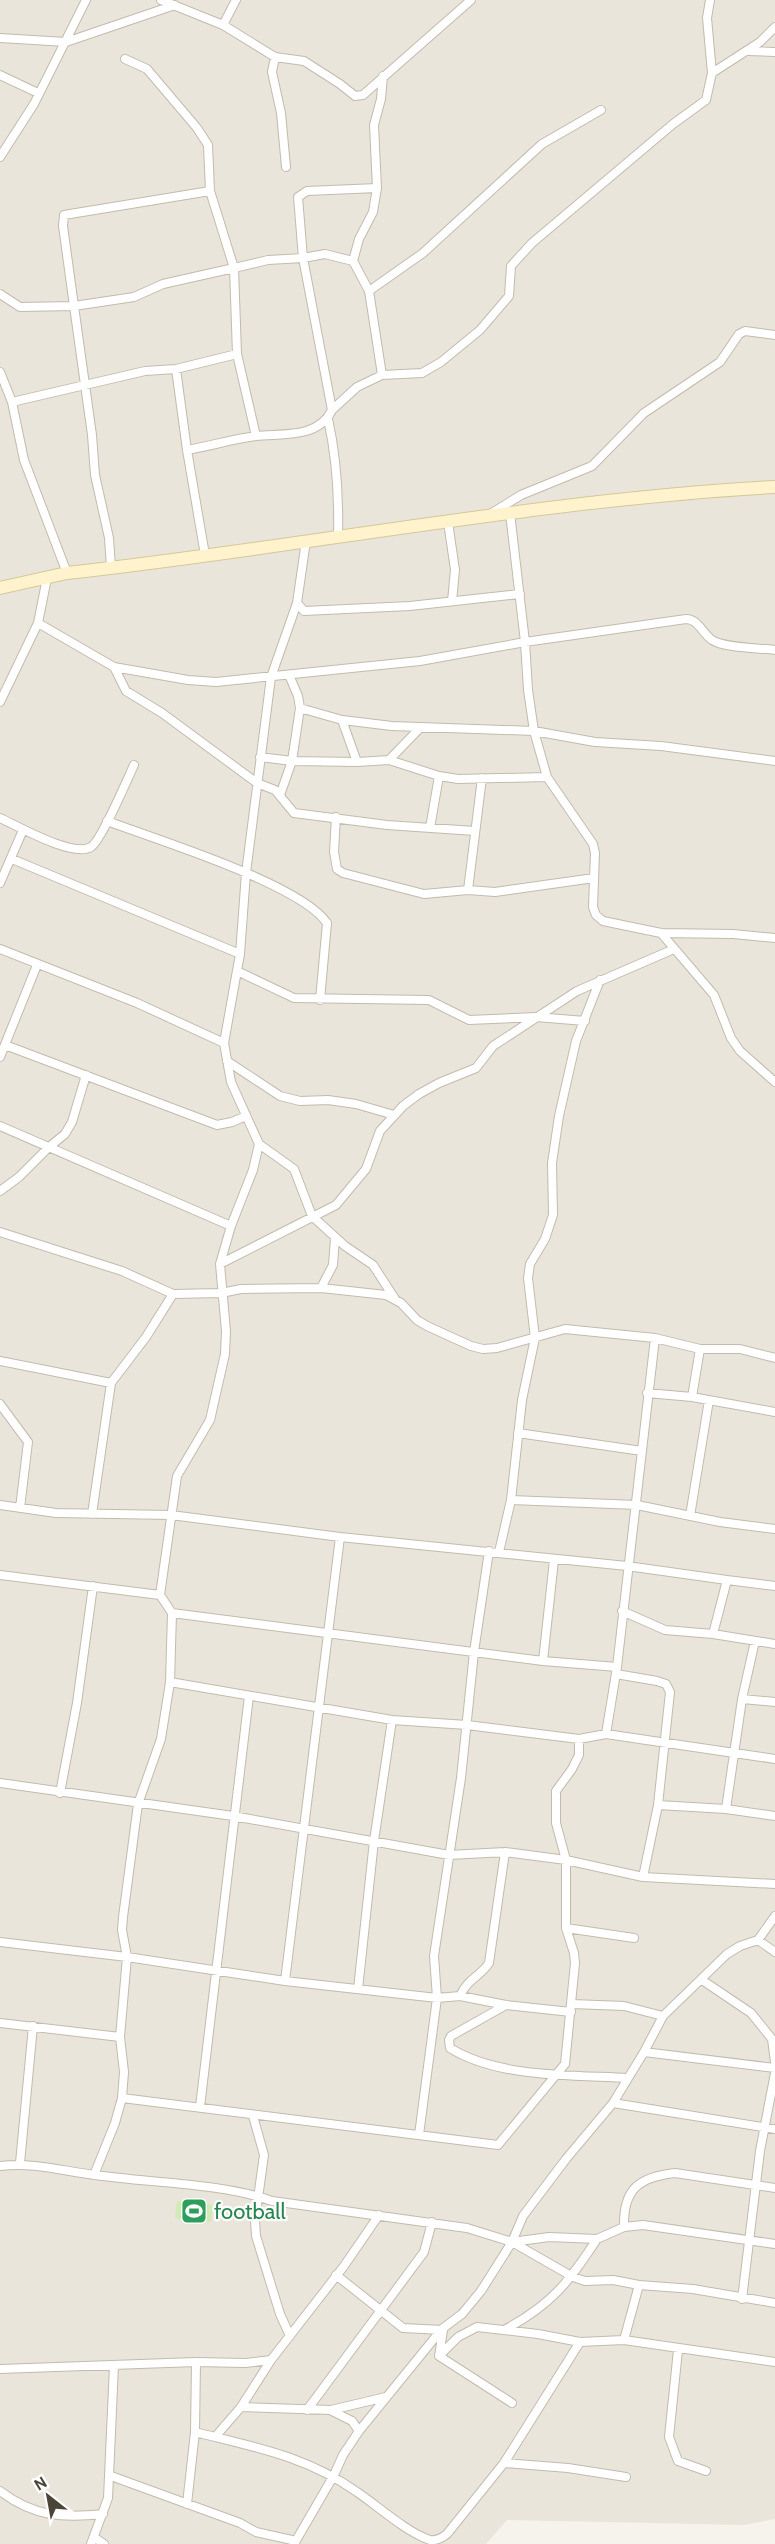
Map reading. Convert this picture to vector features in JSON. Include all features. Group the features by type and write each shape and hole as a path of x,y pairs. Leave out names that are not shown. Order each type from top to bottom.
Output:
{"street":[{"path":"0,157 66,42 86,0"},
{"path":"161,0 223,25 275,57 304,61 355,96 363,95 471,0"},
{"path":"223,25 236,0"},
{"path":"187,450 256,436 300,433 318,426 328,419 332,410 357,387 382,375 422,373 441,362 480,330 509,296 511,266 532,243 672,124 706,100 712,73 707,18 710,0"},
{"path":"0,38 66,42 175,5"},
{"path":"712,73 747,51 775,27"},
{"path":"747,51 775,52"},
{"path":"275,57 272,72 280,113 286,167"},
{"path":"125,59 147,69 197,128 208,145 210,191 234,268 237,354 256,436"},
{"path":"0,75 38,93"},
{"path":"382,375 369,291 353,261 359,239 373,212 377,188 374,125 381,99 383,76"},
{"path":"369,291 423,253 542,144 602,110"},
{"path":"332,410 303,258 298,197 307,191 377,188"},
{"path":"111,568 109,538 95,475 93,435 63,226 64,215 210,191"},
{"path":"0,294 20,307 74,306 134,297 163,284 268,260 325,254 353,261"},
{"path":"488,516 521,495 592,466 644,413 720,362 739,334 745,331 775,335"},
{"path":"12,402 145,371 176,369 237,354"},
{"path":"176,369 205,555"},
{"path":"0,372 12,402 24,460 66,573"},
{"path":"328,419 335,449 339,498 338,537"},
{"path":"0,588 66,573 510,513 680,492 775,487"},
{"path":"510,513 534,731 547,777 593,844 596,915 603,921 662,933 733,934 775,938"},
{"path":"448,522 455,570 452,601"},
{"path":"306,542 297,603 271,677 246,873 240,954 224,1043 231,1082 259,1144 294,1169 312,1216 335,1238 373,1265 395,1299"},
{"path":"0,702 38,623 47,578"},
{"path":"297,603 304,611 520,594"},
{"path":"38,623 114,668 188,680 216,682 420,662 525,642 691,619 710,639 719,643 775,650"},
{"path":"114,668 126,691 162,712 257,783 275,790 294,813 476,831"},
{"path":"280,795 292,761 300,708 288,675"},
{"path":"300,708 342,720 420,728 534,731 595,742 661,746 775,761"},
{"path":"342,720 357,762"},
{"path":"389,759 420,728"},
{"path":"260,757 292,761 357,762 389,759 439,776 458,779 547,777"},
{"path":"0,818 23,830 77,850 88,849 94,845 134,765"},
{"path":"430,828 439,776"},
{"path":"468,890 482,778"},
{"path":"336,817 335,865 343,873 424,894 468,890 495,892 594,878"},
{"path":"107,821 246,873 322,915 327,923 320,1000"},
{"path":"0,883 23,830"},
{"path":"12,859 240,954"},
{"path":"662,933 714,995 731,1038 740,1051 775,1082"},
{"path":"0,949 137,1004 224,1043"},
{"path":"220,1264 336,1205 366,1169 380,1131 403,1106 429,1089 476,1068 493,1046 536,1017 600,980 674,949"},
{"path":"0,1057 37,965"},
{"path":"237,971 294,999 429,1000 469,1020 536,1017 585,1021"},
{"path":"499,1552 511,1500 518,1433 535,1338 528,1278 530,1264 545,1239 553,1215 553,1145 576,1041 600,980"},
{"path":"5,1045 217,1125 246,1116"},
{"path":"228,1061 280,1096 300,1101 328,1100 356,1104 394,1115"},
{"path":"0,1191 19,1177 65,1134 72,1122 86,1075"},
{"path":"0,1126 231,1226"},
{"path":"94,2175 112,2132 122,2098 124,2073 120,2037 127,1957 122,1930 123,1917 138,1804 160,1739 170,1682 172,1613 160,1595 177,1476 210,1420 225,1354 226,1331 220,1264 231,1226 254,1170 259,1144"},
{"path":"0,1232 122,1271 173,1294 221,1293 241,1289 321,1288 386,1295 395,1299 427,1326 471,1346 497,1348 565,1329 655,1338 700,1349 740,1349 775,1358"},
{"path":"321,1288 333,1264 335,1238"},
{"path":"92,1514 111,1383 146,1337 173,1294"},
{"path":"606,1734 637,1505 647,1394 655,1338"},
{"path":"692,1397 700,1349"},
{"path":"0,1361 111,1383"},
{"path":"647,1394 692,1397 775,1413"},
{"path":"690,1516 709,1400"},
{"path":"0,1404 27,1442 20,1508"},
{"path":"518,1433 642,1451"},
{"path":"511,1500 637,1505 775,1529"},
{"path":"0,1505 56,1513 171,1515 340,1537 627,1566 775,1586"},
{"path":"285,1981 340,1537"},
{"path":"419,2135 437,1998 434,1956 489,1551"},
{"path":"543,1661 554,1560"},
{"path":"0,1575 160,1595"},
{"path":"713,1634 727,1580"},
{"path":"60,1793 77,1703 93,1586"},
{"path":"622,1611 665,1630 713,1634 775,1644"},
{"path":"172,1613 616,1670 666,1684 670,1692 658,1805 643,1877"},
{"path":"726,1809 742,1699 755,1641"},
{"path":"170,1682 392,1720 467,1725 579,1739 606,1734 775,1759"},
{"path":"200,2107 249,1696"},
{"path":"742,1699 775,1702"},
{"path":"358,1989 374,1841 392,1720"},
{"path":"122,2098 498,2145 565,2064 574,1953 566,1928 567,1860 556,1823 556,1791 573,1769 579,1755 579,1739"},
{"path":"0,1784 303,1827 449,1855 505,1852 567,1860 643,1877 775,1884"},
{"path":"658,1805 726,1809 775,1816"},
{"path":"460,1996 471,1979 489,1963 505,1852"},
{"path":"111,2476 240,2523 256,2532 295,2543 343,2455 386,2397 443,2330 462,2314 481,2291 512,2242 523,2216 566,2159 613,2103 663,2016 727,1954 740,1946 758,1940 775,1916"},
{"path":"566,1928 634,1938"},
{"path":"758,1940 775,1952"},
{"path":"0,1942 127,1957 285,1981 437,1998 460,1996 506,2005 571,2008 624,2006 663,2016"},
{"path":"702,1980 751,2013 772,2039 775,2062"},
{"path":"506,2005 451,2036 450,2048 490,2065 558,2074 628,2078"},
{"path":"0,2023 120,2037"},
{"path":"20,2163 33,2026"},
{"path":"644,2052 775,2068"},
{"path":"742,2299 764,2128 775,2073"},
{"path":"613,2103 775,2129"},
{"path":"253,2116 264,2155 255,2220 256,2236 280,2314 290,2336"},
{"path":"0,2166 20,2163 467,2228 512,2242 573,2277 585,2281 613,2280 639,2285 693,2289 775,2304"},
{"path":"624,2228 625,2206 630,2194 634,2188 659,2175 675,2173 775,2188"},
{"path":"215,2437 241,2407 271,2360 379,2215"},
{"path":"307,2410 424,2252 432,2222"},
{"path":"512,2242 549,2237 597,2239 624,2228 643,2225 775,2244"},
{"path":"506,2329 535,2311 563,2288 573,2277 597,2239"},
{"path":"336,2275 403,2328 443,2330"},
{"path":"624,2340 639,2285"},
{"path":"439,2356 469,2329 488,2326 580,2342 624,2340 678,2350 775,2362"},
{"path":"439,2356 443,2330"},
{"path":"195,2432 300,2459 334,2475 404,2525 431,2540 438,2540 447,2534 504,2463 580,2342"},
{"path":"678,2350 669,2437 678,2461 706,2470"},
{"path":"439,2356 512,2403"},
{"path":"0,2369 196,2362 246,2363 271,2360"},
{"path":"188,2504 195,2432 196,2362"},
{"path":"104,2544 93,2541 103,2514 111,2476 114,2366"},
{"path":"241,2407 331,2410 386,2397"},
{"path":"331,2410 352,2421 360,2431"},
{"path":"504,2463 568,2468 626,2478"},
{"path":"0,2491 13,2501 50,2516 68,2518 103,2514"}],"shaded area":[{"path":"0,0 775,0 775,2519 744,2525 507,2520 486,2544 0,2544"}],"green space":[{"name":"football","path":"177,2201 213,2205 211,2222 175,2218"}],"place":[{"name":"football","path":"194,2211"}]}
